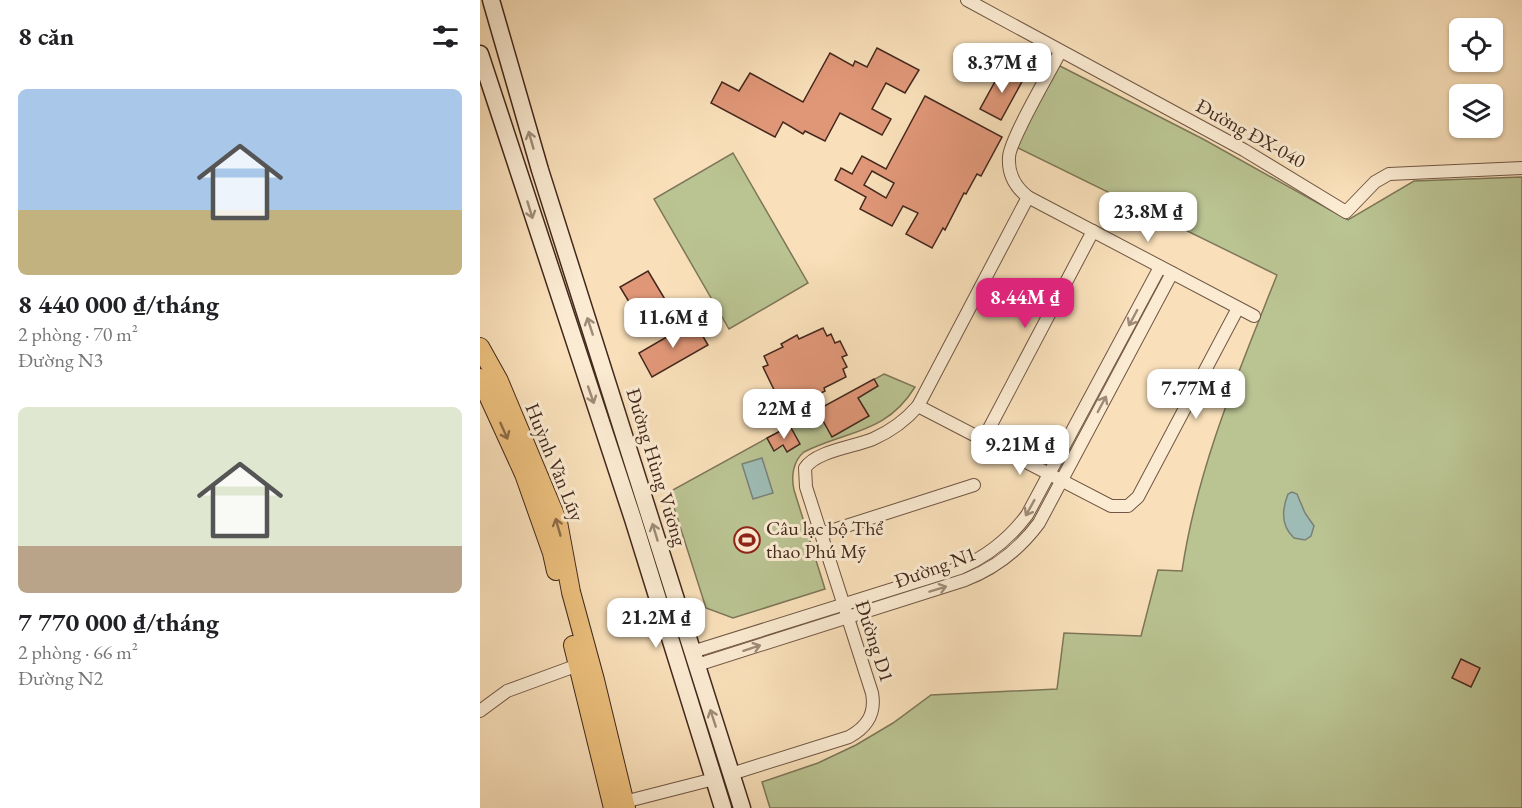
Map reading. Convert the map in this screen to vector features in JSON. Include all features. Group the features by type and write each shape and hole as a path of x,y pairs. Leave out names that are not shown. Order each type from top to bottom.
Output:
{"main road":[{"name":"Đường Hùng Vương","path":"491,0 540,170 742,808"},
{"name":"Đường Hùng Vương","path":"480,54 723,808"},
{"name":"Huỳnh Văn Lũy","path":"480,347 484,378 524,474 552,553 578,665 621,806"},
{"name":"Huỳnh Văn Lũy","path":"484,378 558,522 571,592 595,680 621,806"},
{"path":"604,436 623,429"},
{"path":"714,779 731,774"}],"street":[{"name":"Đường ĐX-040","path":"967,0 1244,150 1346,212 1375,182 1389,174 1522,168"},
{"path":"1060,52 1009,154 1012,176 1018,188 1028,197 1254,316"},
{"path":"1028,197 918,406 1111,506 1128,506 1138,497 1238,308"},
{"path":"983,440 1093,231"},
{"name":"Đường N1","path":"694,658 843,604 960,568 992,551 1011,535 1027,515 1160,267"},
{"name":"Đường N1","path":"694,658 848,617 965,580 999,563 1030,535 1062,480 1172,273"},
{"name":"Đường D1","path":"731,774 849,737 866,725 872,713 873,700 804,482 807,465 822,456 880,436 900,424 918,406"},
{"path":"821,534 974,485"},
{"path":"480,711 507,691 578,665"},
{"path":"621,806 714,779"}],"green space":[{"path":"1058,65 1203,139 1348,220 1414,181 1522,177 1522,808 770,808 762,782 818,763 856,745 893,723 931,695 1057,689 1064,633 1141,636 1158,570 1182,571 1198,495 1209,457 1234,384 1277,275 1016,147"},
{"path":"733,153 808,283 729,329 654,199"},
{"name":"Câu lạc bộ Thể thao Phú Mỹ","path":"884,374 915,387 904,402 892,414 865,429 804,452 797,460 794,469 794,490 825,589 733,618 706,608 669,492"}],"water":[{"path":"762,458 773,493 753,499 742,464"},
{"path":"1292,492 1297,494 1305,513 1314,526 1311,536 1305,540 1294,538 1285,523 1285,506 1288,494"}],"building":[{"path":"877,48 919,70 905,93 886,83 872,109 891,119 882,135 840,113 825,141 805,131 803,134 783,122 775,137 711,103 722,82 739,91 750,73 803,102 830,53 853,66 855,61 867,67"},
{"path":"1003,67 1024,78 1001,120 980,109"},
{"path":"925,96 1002,137 981,176 977,174 966,194 964,193 945,230 943,228 932,248 906,234 918,213 903,206 892,226 860,209 866,197 835,180 841,168 852,174 862,156 886,169","holes":["872,171 894,183 886,198 864,185"]},
{"path":"648,271 669,306 648,318 652,326 646,330 620,287"},
{"path":"694,321 708,345 652,377 639,353"},
{"path":"823,328 827,336 831,334 835,343 840,341 847,355 842,357 847,367 843,369 846,377 809,399 807,396 788,405 785,398 779,400 763,367 768,365 764,356 783,347 781,344 797,335 799,339"},
{"path":"874,379 878,386 858,398 869,416 832,437 817,410"},
{"path":"790,426 800,444 787,452 783,445 774,451 767,438"},
{"path":"1461,659 1480,668 1471,687 1452,678"}],"place":[{"name":"Câu lạc bộ Thể thao Phú Mỹ","path":"747,540"}]}
